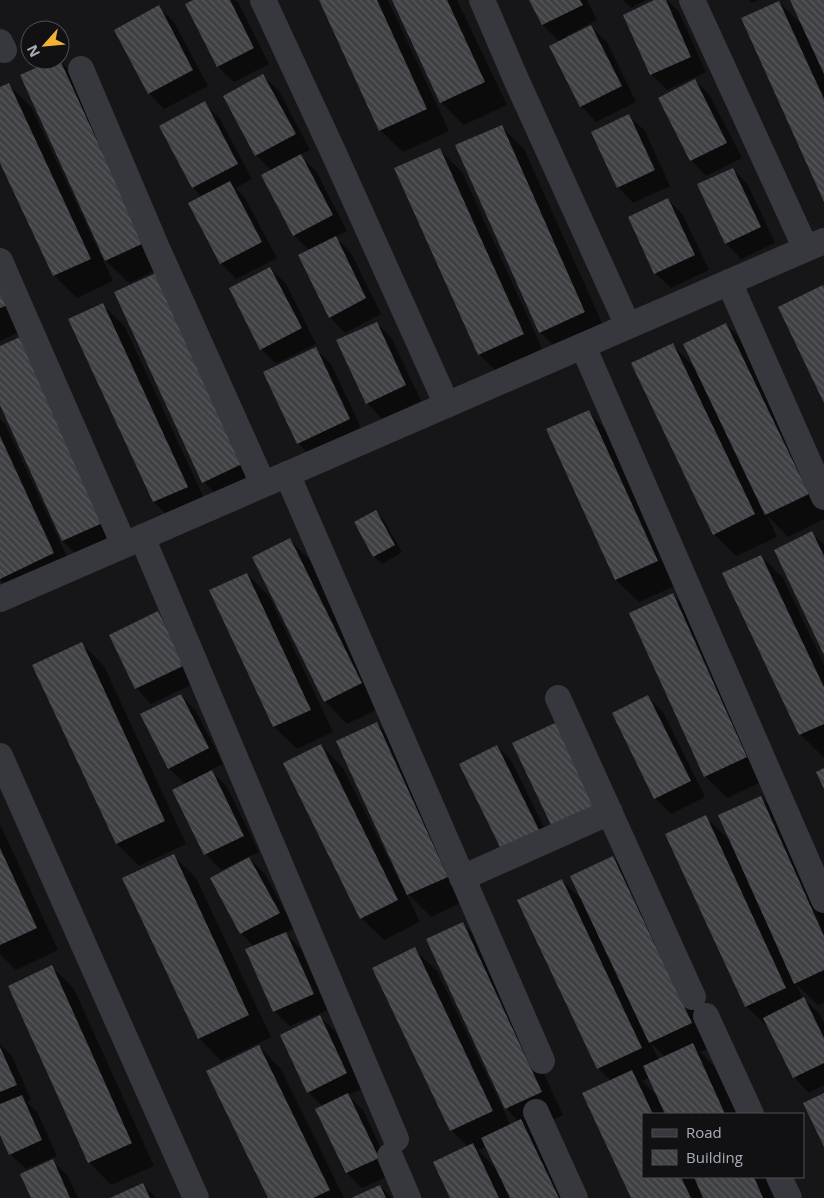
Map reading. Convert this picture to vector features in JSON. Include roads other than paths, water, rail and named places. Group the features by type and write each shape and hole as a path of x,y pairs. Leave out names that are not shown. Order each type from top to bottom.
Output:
{"street":[{"path":"263,0 447,405"},
{"path":"482,0 515,78 628,326"},
{"path":"0,599 815,245 692,0"},
{"path":"81,69 161,257 275,479 462,878 542,1061"},
{"path":"0,261 133,541 393,1148 408,1198"},
{"path":"729,282 824,497"},
{"path":"583,346 824,900"},
{"path":"558,698 751,1113"},
{"path":"0,756 196,1198"},
{"path":"462,878 610,812"},
{"path":"536,1112 575,1198"},
{"path":"779,1178 789,1198"}]}
